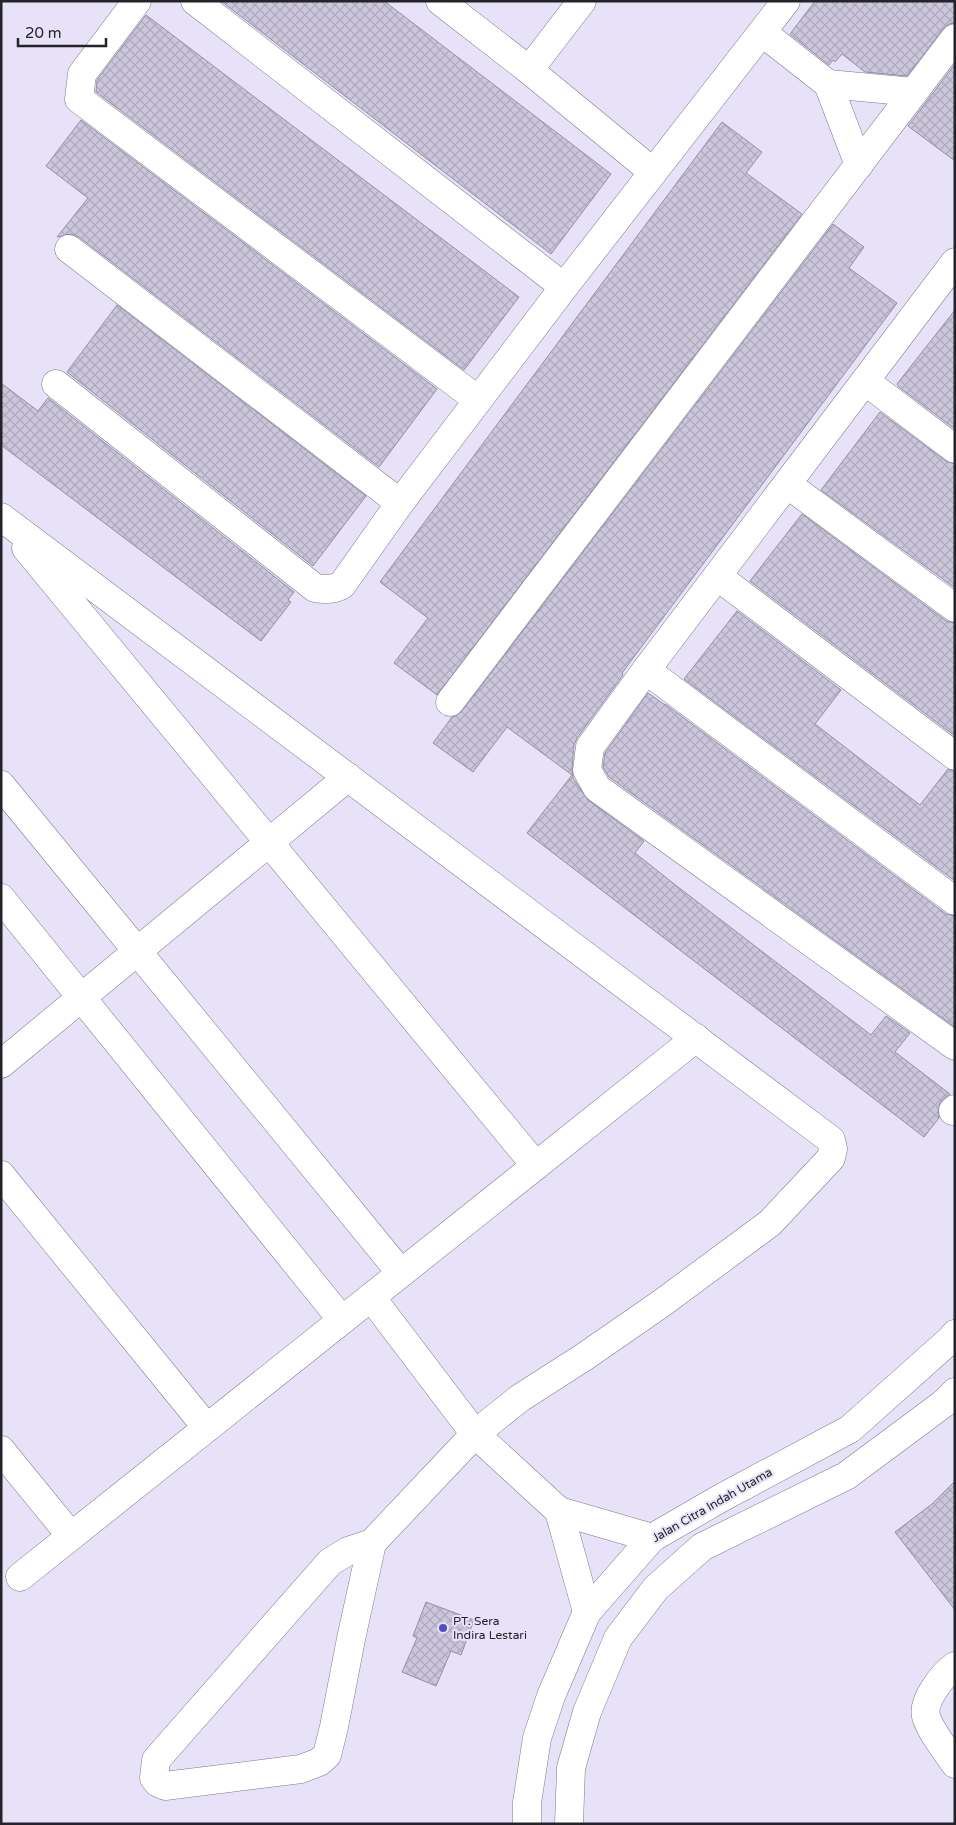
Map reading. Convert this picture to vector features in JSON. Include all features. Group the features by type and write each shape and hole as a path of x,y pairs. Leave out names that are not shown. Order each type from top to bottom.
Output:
{"street":[{"path":"137,1 82,74 79,99 478,400"},
{"path":"195,1 564,287"},
{"path":"440,1 529,70 653,172"},
{"path":"529,70 582,1"},
{"path":"56,384 315,588 330,589 342,585 400,503 478,400 653,172 763,34 786,1"},
{"path":"763,34 828,84 859,165"},
{"path":"450,702 955,38"},
{"path":"828,84 914,92"},
{"path":"69,249 400,503"},
{"path":"955,262 646,670 590,748 587,770 597,788 955,1046"},
{"path":"864,381 955,449"},
{"path":"787,484 955,608"},
{"path":"1,518 831,1140 833,1149 831,1158 770,1223 662,1303 584,1357 520,1398 476,1434 372,1543 348,1550 330,1562 156,1760 154,1778 158,1783 165,1786 301,1769 318,1762 327,1754 372,1543"},
{"path":"1,518 536,1166"},
{"path":"717,576 955,756"},
{"path":"646,670 955,901"},
{"path":"1,1064 348,777"},
{"path":"1,785 401,1273"},
{"path":"1,898 342,1320"},
{"path":"20,1577 696,1038"},
{"path":"1,1176 207,1428"},
{"path":"371,1297 476,1434 559,1511 652,1538"},
{"name":"Jalan Citra Indah Utama","path":"527,1824 527,1803 537,1738 552,1696 587,1612 652,1538 720,1498 850,1429 955,1334"},
{"path":"569,1824 571,1768 587,1712 618,1638 656,1588 702,1547 846,1476 943,1404 955,1392"},
{"path":"1,1450 71,1536"},
{"path":"559,1511 587,1612"},
{"path":"955,1666 938,1682 931,1694 925,1714 929,1724 955,1764"}],"building":[{"path":"221,1 384,1 611,174 551,254"},
{"path":"815,1 955,1 955,23 949,24 943,29 907,76 865,72 842,54 835,62 833,60 829,65 790,34"},
{"path":"146,15 519,297 464,370 96,92 97,80"},
{"path":"955,64 955,161 908,126"},
{"path":"81,120 437,389 379,467 79,237 71,234 57,237 88,198 46,166"},
{"path":"722,122 762,152 746,173 802,214 437,695 394,663 428,618 380,582"},
{"path":"833,224 864,247 849,268 897,303 622,673 623,675 577,738 574,745 572,769 573,778 588,800 644,841 635,853 678,887 871,1035 886,1016 910,1033 895,1052 950,1094 942,1100 938,1107 939,1118 924,1137 527,833 572,775 507,727 473,772 433,743 452,717 462,711"},
{"path":"117,305 366,496 313,566 67,372"},
{"path":"955,310 955,429 897,384"},
{"path":"1,383 38,411 48,398 294,592 288,600 291,602 261,641 1,445"},
{"path":"880,412 946,461 955,464 955,588 821,490"},
{"path":"802,514 946,621 955,623 955,736 750,581"},
{"path":"737,611 841,690 815,724 920,805 948,769 955,771 955,881 684,679"},
{"path":"648,693 946,914 955,916 955,1027 609,777 603,767 605,753"},
{"path":"955,1481 955,1610 895,1532 932,1504"},
{"path":"426,1602 474,1620 461,1655 451,1651 436,1686 402,1672 417,1638 413,1636"}],"place":[{"name":"PT. Sera Indira Lestari","path":"443,1628"}]}
